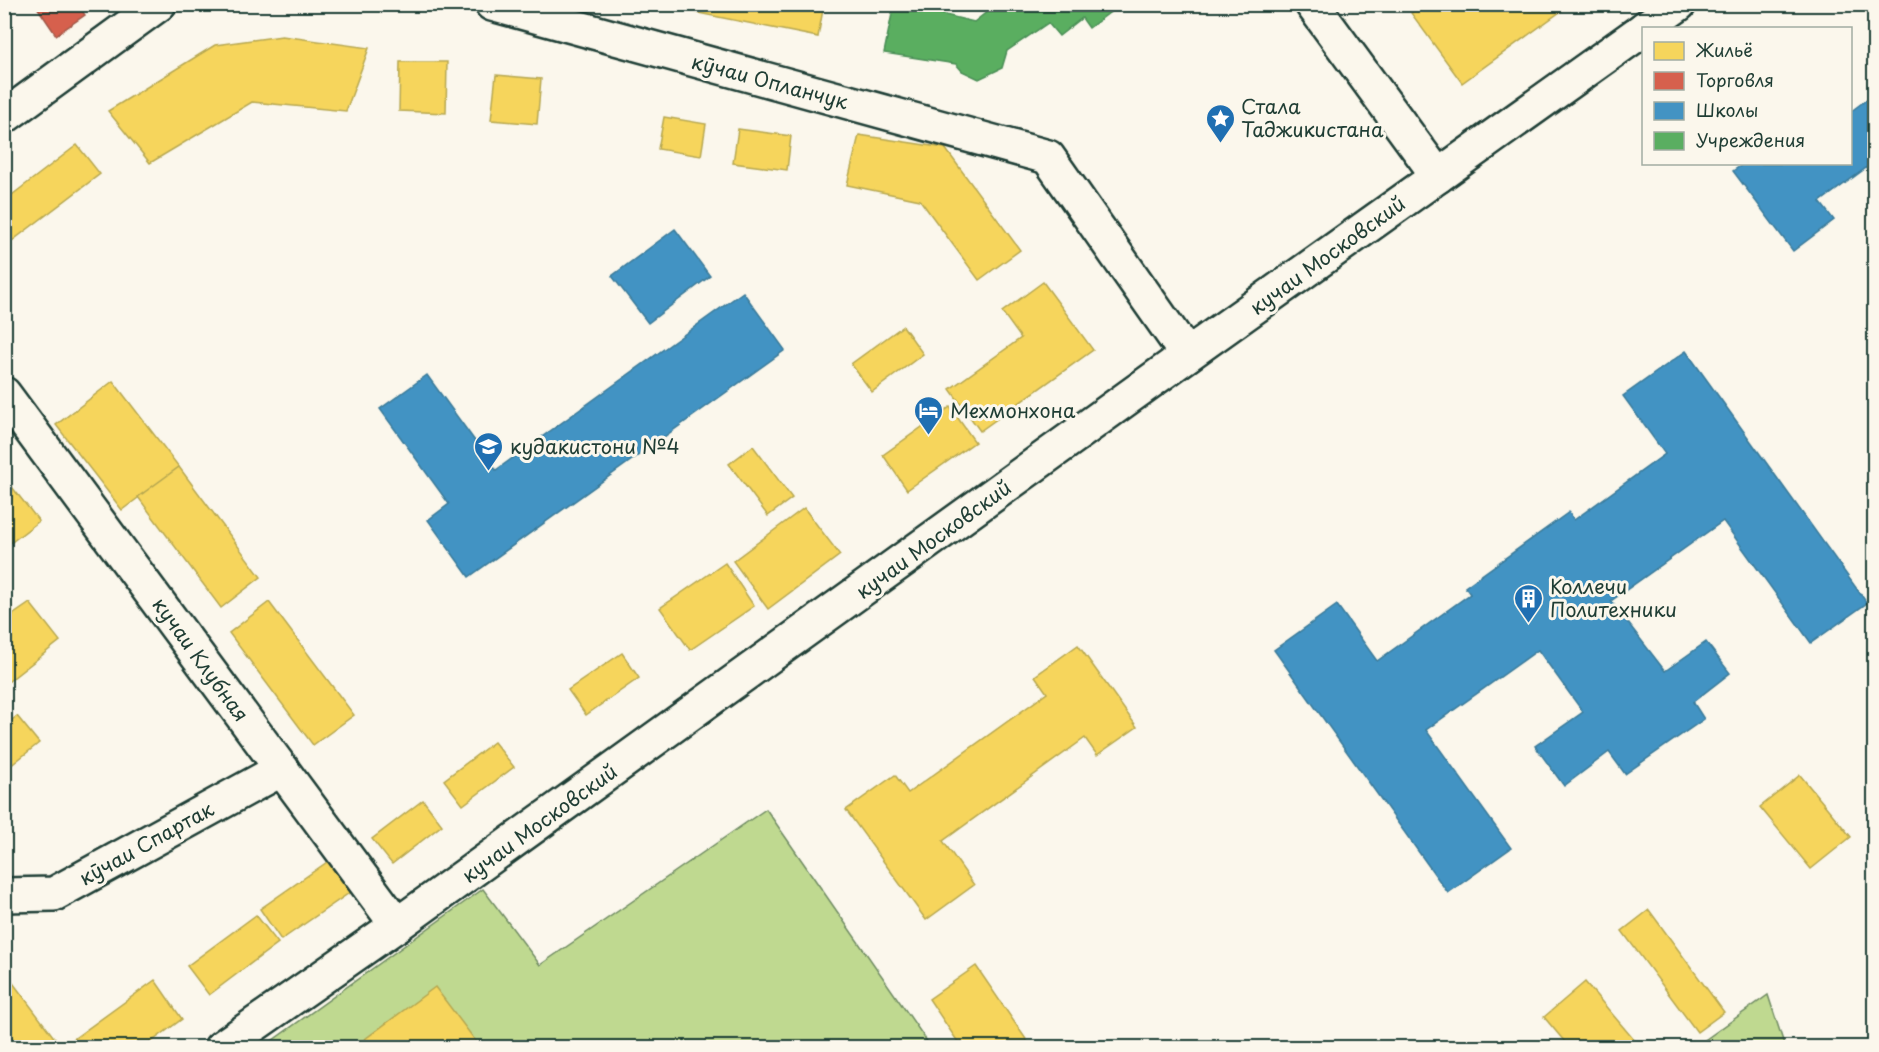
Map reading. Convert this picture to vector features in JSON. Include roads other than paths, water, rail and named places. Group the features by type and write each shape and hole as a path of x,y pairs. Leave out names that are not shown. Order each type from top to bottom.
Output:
{"street":[{"path":"4,117 159,4"},
{"name":"кӯчаи Опланчук","path":"492,4 556,13 1048,157 1187,355"},
{"path":"1312,4 1438,176"},
{"name":"кучаи Московский","path":"1647,27 1679,4"},
{"name":"кучаи Московский","path":"221,1047 397,925 1187,355 1642,30"},
{"name":"кучаи Клубная","path":"4,394 397,925"},
{"name":"кӯчаи Спартак","path":"4,895 54,894 282,769"}],"place":[{"name":"Стала Таджикистана","path":"1220,144"},
{"name":"Мехмонхона","path":"929,436"},
{"name":"кудакистони №4","path":"489,472"},
{"name":"Коллечи Политехники","path":"1529,624"}]}
